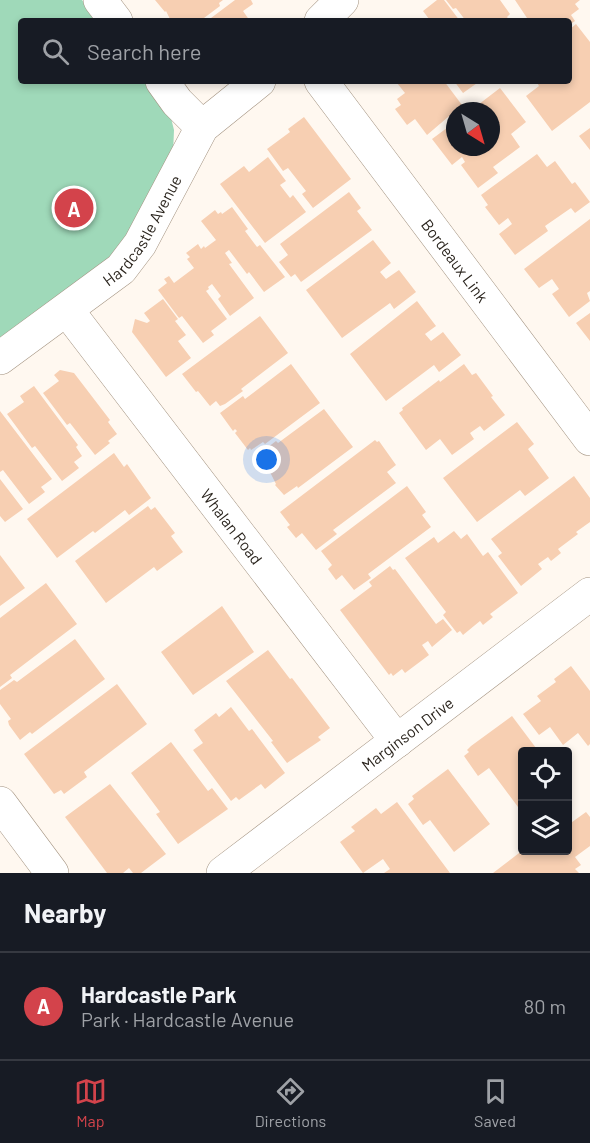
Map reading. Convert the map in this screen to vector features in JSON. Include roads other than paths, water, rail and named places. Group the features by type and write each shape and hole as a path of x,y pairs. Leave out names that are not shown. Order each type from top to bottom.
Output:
{"street":[{"path":"100,0 114,18"},
{"path":"324,18 342,0"},
{"path":"164,84 177,102 202,127"},
{"name":"Hardcastle Avenue","path":"0,358 121,269 131,258 202,127 255,84"},
{"name":"Bordeaux Link","path":"323,84 590,439"},
{"name":"Whalan Road","path":"67,310 397,741"},
{"name":"Marginson Drive","path":"224,873 590,594"},
{"path":"0,803 52,873"}],"place":[{"name":"Hardcastle Park","path":"74,208"}]}
